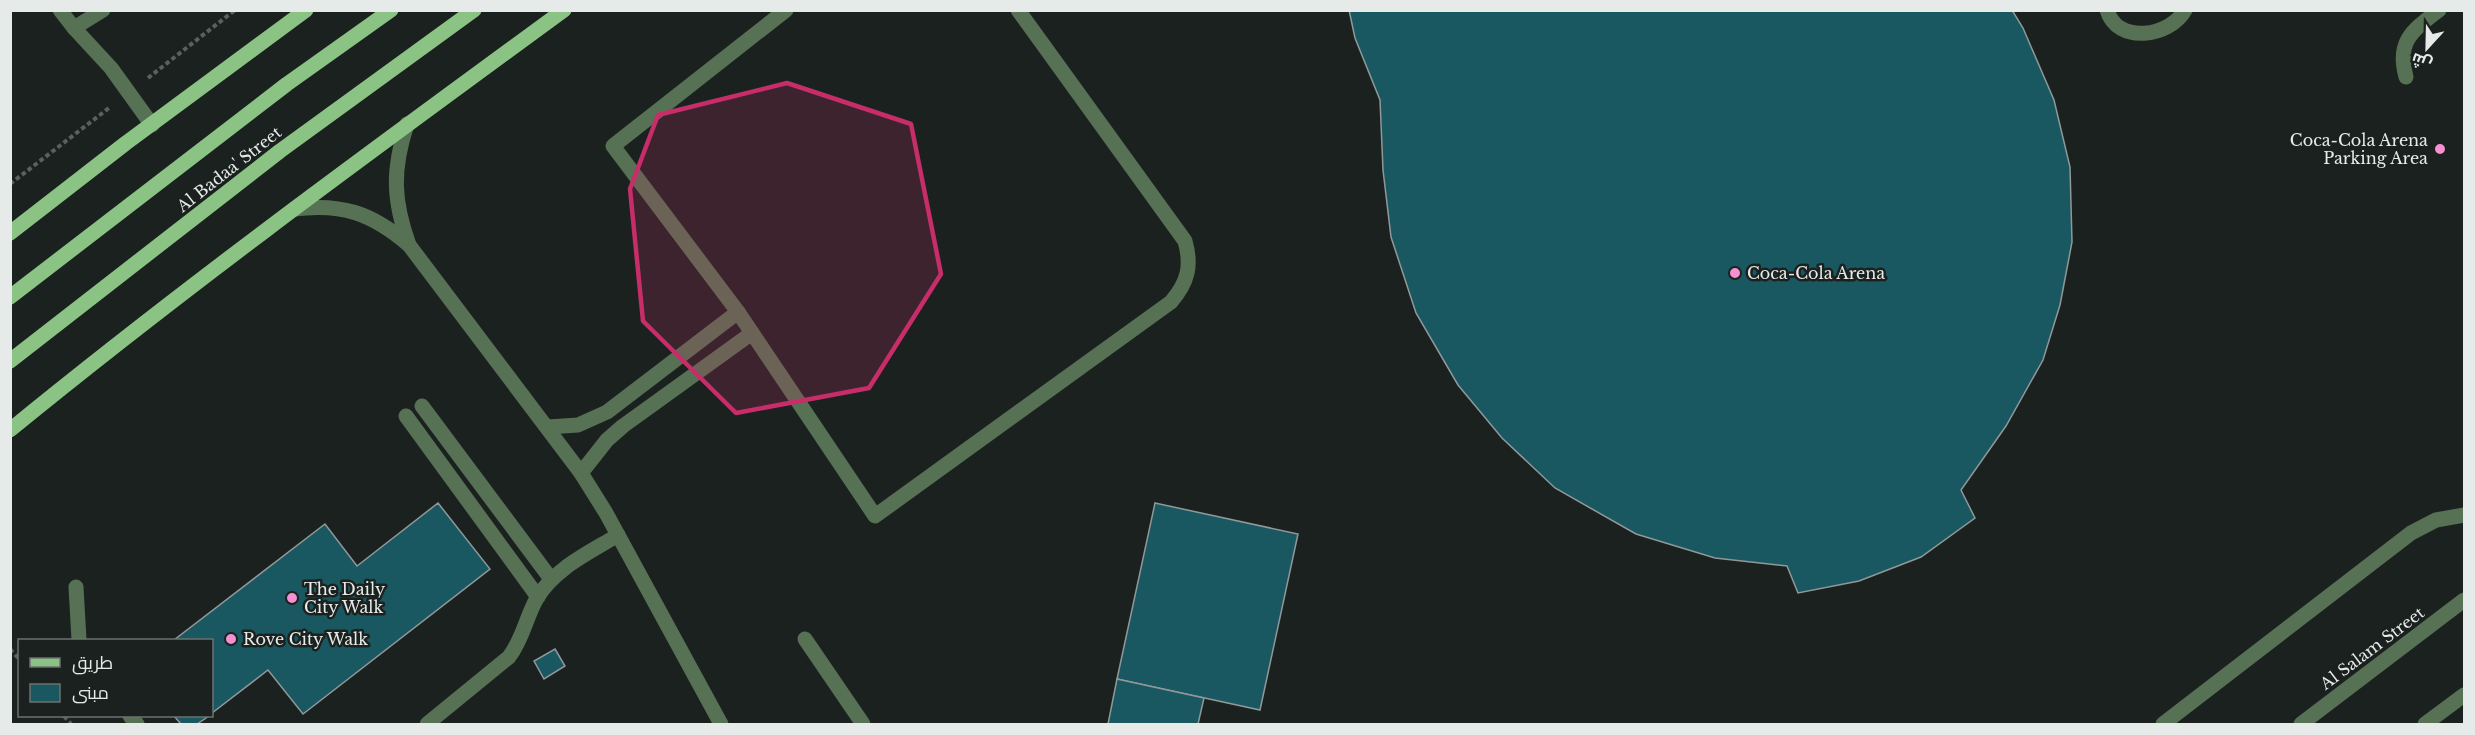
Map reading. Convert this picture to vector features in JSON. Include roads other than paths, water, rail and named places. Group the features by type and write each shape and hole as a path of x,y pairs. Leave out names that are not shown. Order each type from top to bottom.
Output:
{"main road":[{"path":"10,233 126,143 306,10"},
{"name":"Al Badaa' Street","path":"10,297 287,84 391,10"},
{"name":"Al Badaa' Street","path":"10,361 280,152 474,10"},
{"path":"10,430 111,348 294,209 564,10"}],"street":[{"path":"60,10 111,68 152,125"},
{"path":"74,28 103,10"},
{"path":"786,10 613,146 738,312 875,516 1171,302 1182,289 1188,274 1190,257 1185,241 1018,10"},
{"path":"2107,10 2109,19 2118,26 2141,33 2165,29 2175,23 2185,10"},
{"path":"2406,77 2402,63 2403,48 2410,34 2439,10"},
{"path":"408,124 400,148 396,189 401,222 409,244"},
{"path":"294,209 319,206 344,208 368,216 409,244 581,473 618,535 722,724"},
{"path":"548,427 578,425 607,412 738,312"},
{"path":"581,473 607,440 623,426 752,333"},
{"path":"422,406 551,579"},
{"path":"406,416 538,597"},
{"path":"2163,724 2411,533 2436,520 2464,515"},
{"path":"427,724 510,657 518,646 538,597 551,579 561,570 618,535"},
{"path":"76,586 79,639"},
{"name":"Al Salam Street","path":"2301,724 2464,600"},
{"path":"805,639 863,724"},
{"path":"2425,724 2464,695"}],"place":[{"name":"Coca-Cola Arena Parking Area","path":"2440,149"},
{"name":"Coca-Cola Arena","path":"1735,273"},
{"name":"The Daily City Walk","path":"292,598"},
{"name":"Rove City Walk","path":"231,639"}]}
